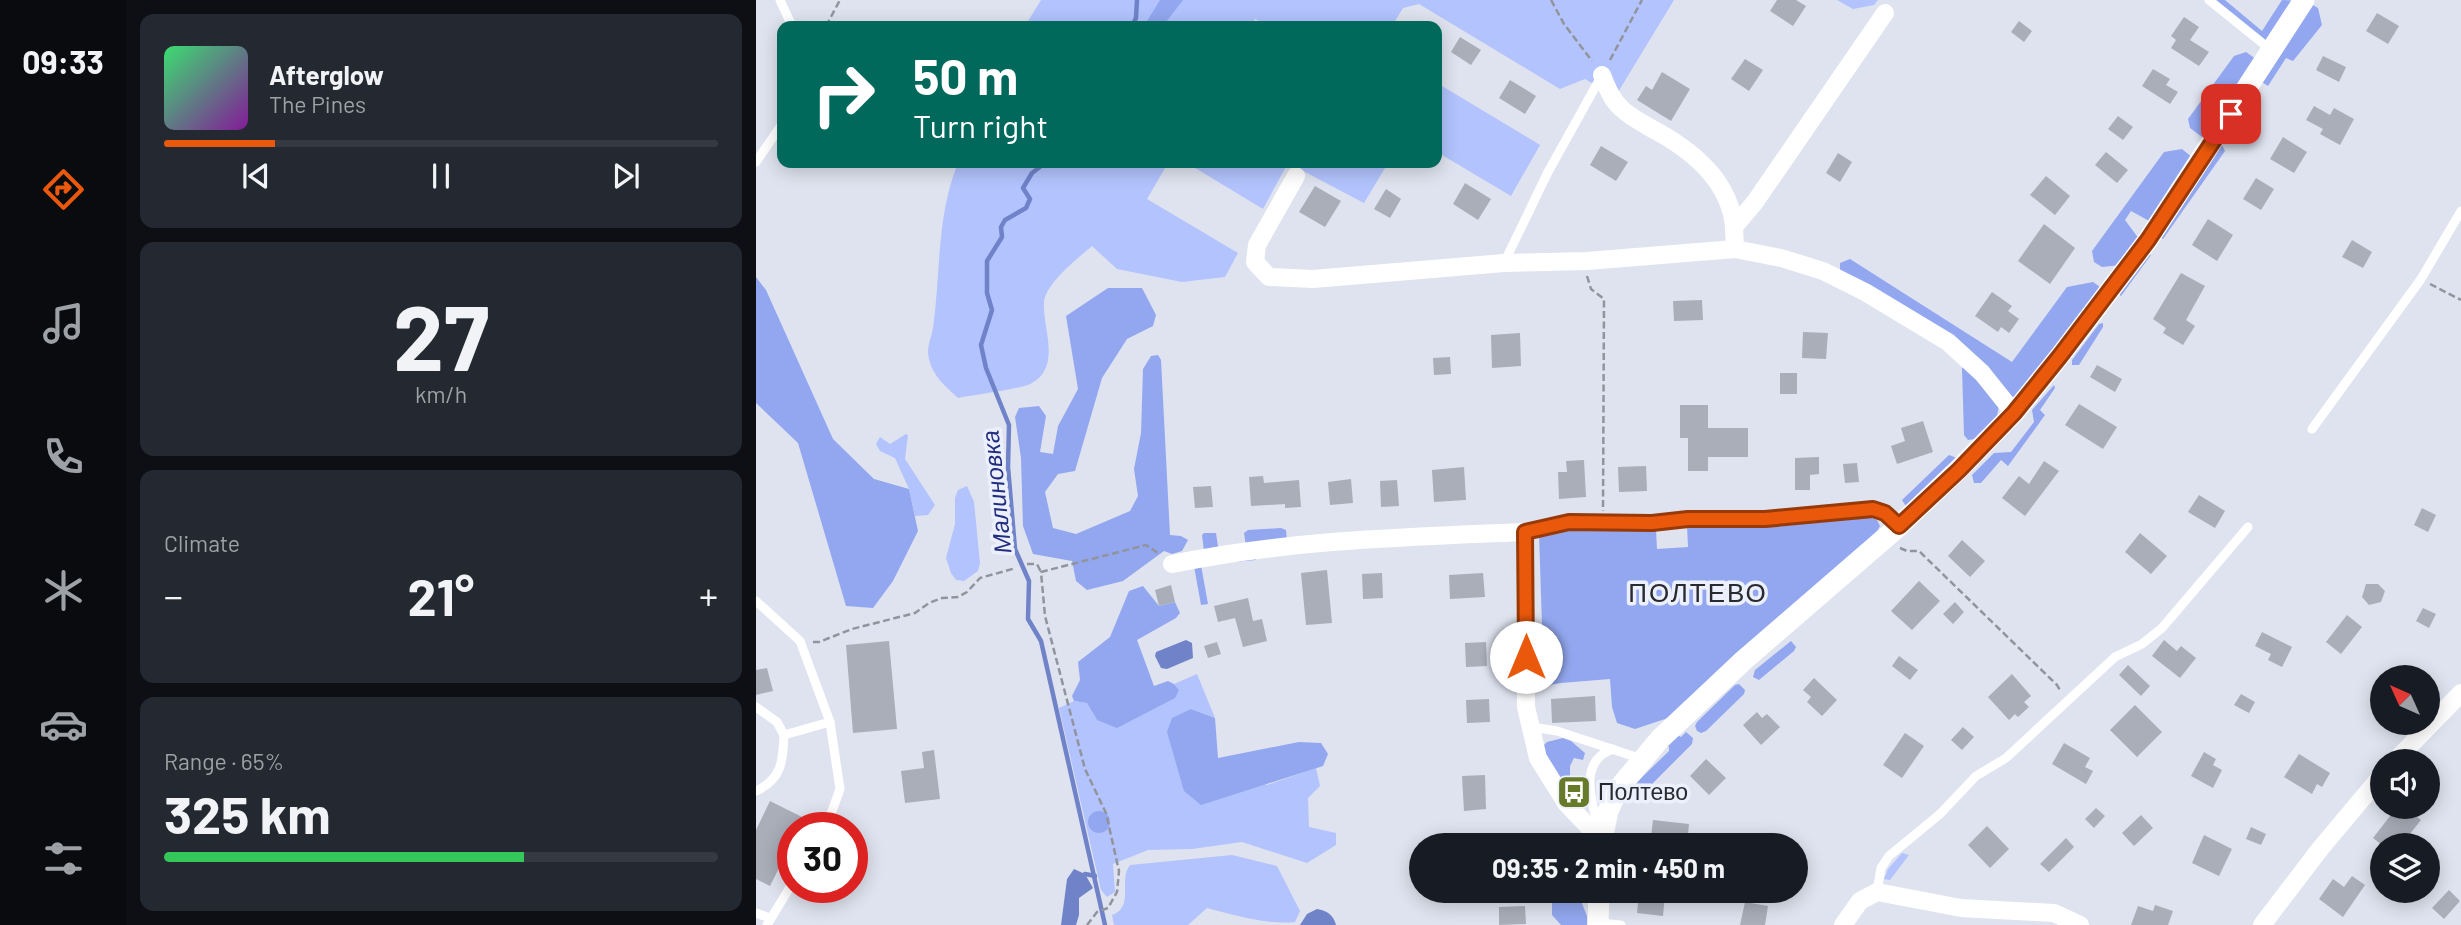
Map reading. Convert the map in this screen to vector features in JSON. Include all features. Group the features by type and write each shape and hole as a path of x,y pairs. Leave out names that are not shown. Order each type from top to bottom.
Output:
{"street":[{"path":"1604,833 1613,798 1642,759 1744,660 1959,470 2014,413 2148,240 2304,0"},
{"path":"1734,227 1755,202 1885,13"},
{"path":"1602,75 1612,98 1623,110 1682,145 1707,167 1720,186 1734,227 1735,249"},
{"path":"1296,176 1257,245 1255,262 1269,276 1313,279 1504,263 1587,261 1735,249 1781,258 1823,271 1866,292 1948,342 1982,373 2014,413"},
{"path":"1172,564 1207,557 1342,541 1525,532 1526,707 1538,758 1554,786 1592,833"},
{"path":"2407,749 2461,693"},
{"path":"2262,925 2370,789"},
{"path":"1843,925 1860,901 1877,891 1961,908 2054,913 2080,925"},
{"path":"1598,924 1599,903"}],"lane":[{"path":"780,0 790,21"},
{"path":"2209,0 2273,51"},
{"path":"1504,263 1548,172 1602,75"},
{"path":"756,162 777,131"},
{"path":"2312,429 2421,279 2461,211"},
{"path":"1525,532 1569,522 1652,523 1688,519 1765,519 1873,509 1885,513 1893,531"},
{"path":"1877,891 1881,868 1889,856 1940,814 1976,776 2006,758 2115,657 2142,644 2162,628 2248,527"},
{"path":"756,601 800,641 830,722 840,789 832,812"},
{"path":"756,708 760,708 777,722 784,735 783,761 770,785 756,790"},
{"path":"784,735 830,722"},
{"path":"1531,727 1557,731 1642,759"},
{"path":"1600,833 1588,780 1598,759 1613,749"},
{"path":"756,913 769,921 780,903"},
{"path":"1598,924 1620,925"}],"path":[{"path":"829,21 840,0"},
{"path":"1551,0 1564,24 1602,75 1642,0"},
{"path":"1587,261 1587,282 1591,289 1604,299 1603,522"},
{"path":"2421,279 2461,300"},
{"path":"1893,531 1900,549 1919,551 2057,685 2067,702"},
{"path":"1041,572 1146,545 1172,564"},
{"path":"1027,564 1037,564 1041,572 1045,616 1051,640 1085,769 1106,813 1119,871 1117,892 1108,908 1097,912 1087,925"},
{"path":"800,641 819,642 852,629 915,613 942,598 958,597 986,575 1016,568"}],"shaded area":[{"path":"1041,0 1674,0 1615,97 1585,79 1560,89 1419,4 1403,8 1395,21 1028,21"},
{"path":"1160,0 1183,0 1167,21 1147,21"},
{"path":"1837,0 1878,0 1874,5 1853,9"},
{"path":"2210,0 2225,0 2262,31 2282,0 2306,1 2318,8 2322,25 2293,61 2286,58 2268,86 2251,75 2211,123 2225,151 2163,239 2154,233 2151,222 2131,211 2125,220 2151,255 2121,296 2116,292 2121,265 2102,267 2094,262 2092,251 2164,152 2182,149 2193,158 2206,140 2190,128 2188,119 2234,56 2246,52 2263,64 2272,54"},
{"path":"1442,86 1540,145 1511,196 1442,155"},
{"path":"956,168 1165,168 1147,199 1238,253 1225,277 1182,282 1117,269 1092,246 1064,271 1046,295 1044,312 1048,356 1041,376 1032,383 1019,387 958,398 936,375 928,351 933,328 940,245"},
{"path":"1195,168 1285,168 1263,209"},
{"path":"1298,168 1385,168 1364,203"},
{"path":"1850,259 2012,362 2067,287 2093,282 2103,289 2017,398 2008,398 1842,274 1840,263"},
{"path":"756,277 766,290 833,439 874,479 909,489 918,531 893,581 873,608 846,606 798,443 756,403"},
{"path":"1108,288 1142,288 1156,315 1153,326 1127,339 1102,378 1075,471 1058,474 1045,492 1053,528 1076,534 1130,511 1138,496 1134,469 1141,433 1143,369 1151,356 1158,355 1161,360 1170,535 1188,540 1182,551 1172,554 1164,551 1123,581 1087,590 1076,581 1072,561 1033,554 1023,526 1021,458 1015,417 1019,408 1039,406 1046,416 1040,452 1053,454 1058,426 1078,389 1066,316"},
{"path":"2103,323 2079,365 2072,365 2072,360 2099,324"},
{"path":"1964,365 1999,405 1997,417 1976,439 1968,440 1964,435"},
{"path":"2054,385 2055,388 2040,410 2045,415 2008,466 2001,460 1981,483 1974,483 1972,475 1994,453 2011,452 2034,422 2032,410"},
{"path":"906,434 905,459 935,505 928,515 915,516 909,489 895,458 880,451 876,444 880,437 890,444"},
{"path":"1949,455 1957,458 1907,508 1902,500"},
{"path":"967,486 974,502 980,563 978,571 964,581 956,580 946,558 955,524 955,498 958,490"},
{"path":"1869,517 1877,520 1880,526 1876,533 1671,717 1635,729 1617,723 1612,707 1610,679 1544,686 1539,534 1568,528 1656,530 1657,549 1688,547 1687,526 1763,525"},
{"path":"1248,530 1286,530 1287,542 1256,549 1256,560 1201,565 1208,604 1201,605 1194,566 1205,559 1204,533 1216,533 1219,553 1247,553 1244,533"},
{"path":"1143,586 1159,606 1175,602 1180,613 1176,618 1137,640 1154,686 1168,681 1179,690 1175,698 1117,728 1097,720 1087,703 1074,701 1072,696 1080,680 1078,662 1110,637 1129,591"},
{"path":"1186,640 1192,643 1193,658 1167,669 1161,668 1155,656 1156,652"},
{"path":"1791,641 1796,647 1794,651 1759,680 1753,677 1755,670"},
{"path":"1197,674 1215,718 1191,709 1167,732 1267,785 1316,768 1320,786 1308,798 1309,827 1336,833 1336,845 1307,863 1242,842 1192,849 1148,850 1113,864 1115,892 1107,897 1101,890 1059,708 1074,701 1087,703 1097,720 1179,690 1174,684"},
{"path":"1739,684 1745,690 1744,694 1706,731 1697,731 1697,722"},
{"path":"1191,709 1215,718 1218,758 1299,742 1321,743 1328,754 1323,766 1201,805 1184,791 1167,732 1172,718"},
{"path":"1686,732 1693,738 1692,744 1642,794 1633,793 1634,785 1669,751 1666,744 1676,734 1681,737"},
{"path":"1563,738 1585,753 1583,760 1574,758 1570,766 1570,794 1577,794 1578,804 1573,805 1542,747 1547,742"},
{"path":"1099,811 1107,814 1110,822 1107,830 1099,833 1091,830 1088,822 1091,814"},
{"path":"1902,853 1909,855 1890,880 1884,879 1888,869"},
{"path":"1232,855 1277,866 1300,911 1295,922 1262,921 1207,908 1188,925 1114,925 1112,915 1123,906 1125,878 1130,865"},
{"path":"1074,869 1085,874 1093,888 1079,898 1076,925 1061,925 1067,879"},
{"path":"1552,903 1582,903 1587,925 1561,925 1552,915"},
{"path":"1317,909 1329,914 1336,925 1300,925 1307,914"}],"building":[{"path":"1777,0 1796,0 1806,6 1793,26 1770,11"},
{"path":"2377,13 2399,26 2388,44 2366,31"},
{"path":"2184,17 2199,27 2190,40 2209,52 2199,66 2171,48 2176,40 2171,36"},
{"path":"2019,21 2032,31 2024,42 2011,32"},
{"path":"1460,37 1481,50 1471,65 1451,52"},
{"path":"2323,56 2346,67 2339,82 2316,70"},
{"path":"1745,59 1763,70 1749,91 1731,79"},
{"path":"2153,69 2170,79 2166,85 2178,92 2170,104 2142,86"},
{"path":"1662,72 1690,89 1671,121 1637,100 1646,86 1652,90"},
{"path":"1510,80 1536,96 1525,114 1499,98"},
{"path":"2314,106 2330,115 2334,108 2354,119 2340,145 2320,134 2323,129 2306,120"},
{"path":"2118,116 2133,127 2123,140 2108,129"},
{"path":"2283,137 2307,152 2294,173 2270,159"},
{"path":"1601,146 1628,162 1616,181 1590,165"},
{"path":"2106,152 2128,170 2117,183 2095,165"},
{"path":"1838,153 1852,162 1840,182 1826,173"},
{"path":"2046,176 2070,196 2055,215 2030,195"},
{"path":"2256,178 2274,189 2261,210 2243,199"},
{"path":"1465,183 1491,199 1478,220 1453,204"},
{"path":"1315,186 1341,201 1325,227 1299,212"},
{"path":"1386,189 1401,199 1390,218 1374,209"},
{"path":"2208,219 2233,235 2217,261 2192,245"},
{"path":"2044,224 2075,248 2050,284 2018,261"},
{"path":"2352,240 2372,252 2363,268 2342,257"},
{"path":"2181,273 2205,286 2186,320 2195,326 2183,345 2163,333 2166,328 2153,319"},
{"path":"1992,292 2012,306 2008,311 2019,319 2009,333 2001,327 1998,332 1975,316"},
{"path":"1702,300 1703,320 1674,321 1673,301"},
{"path":"1803,332 1828,333 1826,359 1802,358"},
{"path":"1520,333 1521,366 1492,368 1491,335"},
{"path":"1450,357 1451,374 1434,375 1433,358"},
{"path":"2097,365 2122,379 2115,392 2090,377"},
{"path":"1780,373 1797,373 1797,394 1780,394"},
{"path":"2079,404 2117,427 2103,449 2065,425"},
{"path":"1680,405 1708,405 1708,428 1748,428 1748,457 1708,457 1708,471 1688,471 1688,438 1680,438"},
{"path":"1923,421 1933,452 1897,464 1891,446 1905,441 1901,428"},
{"path":"1819,457 1819,474 1810,475 1810,490 1795,490 1795,458"},
{"path":"1584,460 1586,497 1559,499 1558,472 1567,472 1566,461"},
{"path":"2044,461 2059,471 2025,516 2002,498 2019,476 2029,484"},
{"path":"1857,463 1859,482 1845,483 1843,464"},
{"path":"1646,466 1647,491 1619,492 1618,467"},
{"path":"1464,467 1466,500 1434,502 1432,470"},
{"path":"1263,476 1264,483 1299,480 1301,507 1285,508 1285,504 1251,506 1249,477"},
{"path":"1351,479 1353,503 1330,505 1328,482"},
{"path":"1397,480 1399,506 1381,507 1380,481"},
{"path":"1211,486 1213,507 1195,508 1193,487"},
{"path":"2199,495 2225,511 2215,528 2188,512"},
{"path":"2422,508 2436,515 2428,532 2414,525"},
{"path":"2140,533 2167,556 2151,574 2125,552"},
{"path":"1962,540 1985,561 1970,577 1948,556"},
{"path":"1327,570 1332,623 1306,625 1301,573"},
{"path":"1382,573 1383,598 1363,599 1362,574"},
{"path":"1483,573 1485,597 1450,599 1449,575"},
{"path":"1919,581 1940,601 1912,630 1891,611"},
{"path":"2366,584 2378,584 2385,591 2381,602 2369,605 2362,597"},
{"path":"1171,585 1175,602 1159,606 1155,590"},
{"path":"1248,598 1253,621 1262,619 1267,641 1243,647 1235,618 1218,622 1214,606"},
{"path":"1955,602 1964,612 1953,624 1943,614"},
{"path":"2423,608 2436,614 2429,628 2416,621"},
{"path":"2347,615 2362,627 2341,654 2326,642"},
{"path":"2262,632 2292,647 2282,667 2268,660 2271,654 2255,646"},
{"path":"2164,640 2177,651 2181,646 2196,658 2180,678 2152,656"},
{"path":"889,641 897,729 853,733 846,645"},
{"path":"1217,642 1221,654 1208,658 1204,646"},
{"path":"1486,642 1487,666 1466,667 1465,643"},
{"path":"1899,656 1918,670 1910,680 1892,666"},
{"path":"2128,665 2150,686 2141,696 2119,675"},
{"path":"767,668 773,691 756,695 756,670"},
{"path":"2012,674 2031,696 2024,702 2029,707 2018,717 2015,714 2009,720 1988,697"},
{"path":"1814,678 1837,700 1822,716 1807,702 1811,697 1803,690"},
{"path":"2241,694 2255,702 2249,713 2234,705"},
{"path":"1595,696 1596,721 1552,723 1551,699"},
{"path":"1489,699 1490,722 1467,723 1466,700"},
{"path":"2135,705 2162,732 2137,757 2110,730"},
{"path":"1757,712 1762,718 1767,714 1780,727 1761,745 1743,725"},
{"path":"1963,727 1974,737 1962,750 1951,740"},
{"path":"1905,733 1924,746 1902,778 1883,765"},
{"path":"2064,743 2090,758 2085,767 2093,771 2086,784 2052,764"},
{"path":"934,750 940,799 905,803 901,771 924,768 922,752"},
{"path":"2204,752 2216,759 2213,765 2222,770 2213,788 2191,776"},
{"path":"2299,754 2330,773 2322,787 2317,784 2312,794 2284,777"},
{"path":"1706,759 1726,778 1709,795 1690,776"},
{"path":"1485,775 1486,809 1464,811 1462,776"},
{"path":"770,801 792,812 777,812 777,872 770,886 756,879 756,830"},
{"path":"2096,808 2105,816 2094,828 2085,819"},
{"path":"2141,815 2153,828 2134,846 2122,833"},
{"path":"2388,819 2421,820 2411,833 2377,833"},
{"path":"1653,820 1689,824 1688,833 1651,833"},
{"path":"1987,826 2009,849 1990,868 1968,845"},
{"path":"2251,827 2266,834 2261,845 2246,839"},
{"path":"2204,835 2232,849 2219,876 2192,863"},
{"path":"2066,838 2074,847 2049,872 2040,864"},
{"path":"2352,876 2365,885 2343,917 2319,899 2333,879 2344,887"},
{"path":"2449,890 2460,901 2444,919 2432,908 2440,903"},
{"path":"1638,903 1664,903 1663,916 1637,913"},
{"path":"1745,903 1768,906 1765,925 1740,925"},
{"path":"2155,905 2173,911 2168,925 2131,925 2138,906 2153,911"},
{"path":"1525,906 1526,924 1499,925 1499,907"}],"waterway":[{"name":"Малиновка","path":"1134,21 1137,0"},
{"name":"Малиновка","path":"1038,168 1023,188 1030,199 1026,208 1005,220 1001,227 1002,237 987,261 987,293 992,310 981,345 986,368 1009,425 1008,467 1015,549 1029,581 1028,619 1041,641 1105,925"},
{"name":"Малиновка","path":"1085,874 1095,876"}],"place":[{"name":"Полтево","path":"1574,792"}],"district":[{"name":"ПОЛТЕВО","path":"1698,593"}],"route":[{"path":"1526,657 1525,532 1569,522 1652,523 1688,519 1765,519 1873,509 1885,513 1899,526 1959,470 2014,413 2060,356 2148,240 2231,114"}]}
